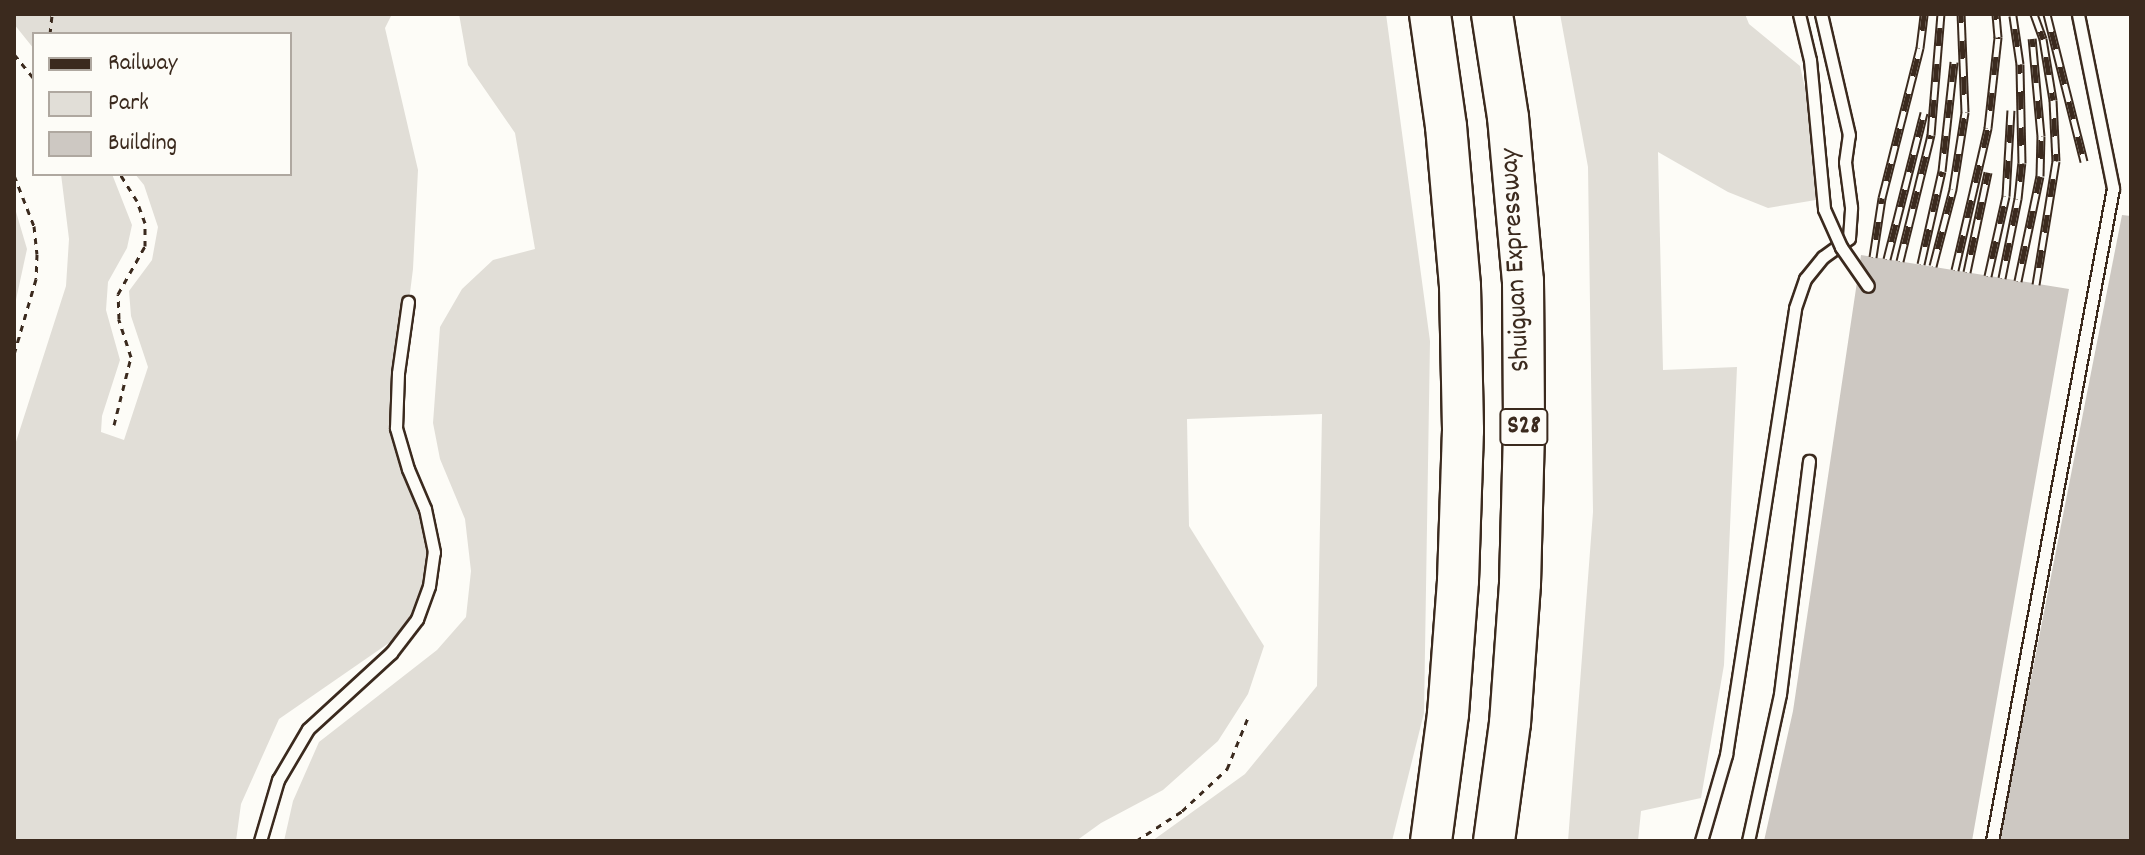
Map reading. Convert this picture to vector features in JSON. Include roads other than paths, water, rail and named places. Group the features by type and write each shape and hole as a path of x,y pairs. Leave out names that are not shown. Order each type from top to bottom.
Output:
{"highway":[{"name":"Shuiguan Expressway","path":"1430,14 1446,126 1460,286 1463,430 1458,581 1449,699 1431,841"},
{"name":"Shuiguan Expressway","path":"1492,14 1508,117 1523,281 1524,431 1516,646 1494,841"}],"lane":[{"path":"1799,14 1810,60 1824,209 1841,247 1868,286"},
{"path":"1701,841 1726,755 1795,308 1805,279 1823,257 1849,238 1851,207 1845,162 1849,135 1821,14"},
{"path":"1992,841 2113,188 2078,14"},
{"path":"260,841 278,780 308,729 391,653 417,619 429,586 434,552 428,523 396,428 398,373 408,302"},
{"path":"1748,841 1780,694 1809,461"}],"railway":[{"path":"1873,257 1882,198 1920,48 1924,14"},
{"path":"1900,261 1931,135 1941,14"},
{"path":"1933,266 1953,189 1965,112 1961,14"},
{"path":"1955,270 1988,128 1998,37 1996,14"},
{"path":"2034,14 2043,39 2053,100 2056,161 2036,284"},
{"path":"2047,14 2084,161"},
{"path":"2002,278 2022,163 2020,64 2013,16"},
{"path":"2018,281 2040,176 2041,136 2032,38"},
{"path":"1921,264 1942,171 1954,62"},
{"path":"1988,276 2006,196 2011,110"},
{"path":"1887,259 1924,113"},
{"path":"1967,272 1988,172"}]}
